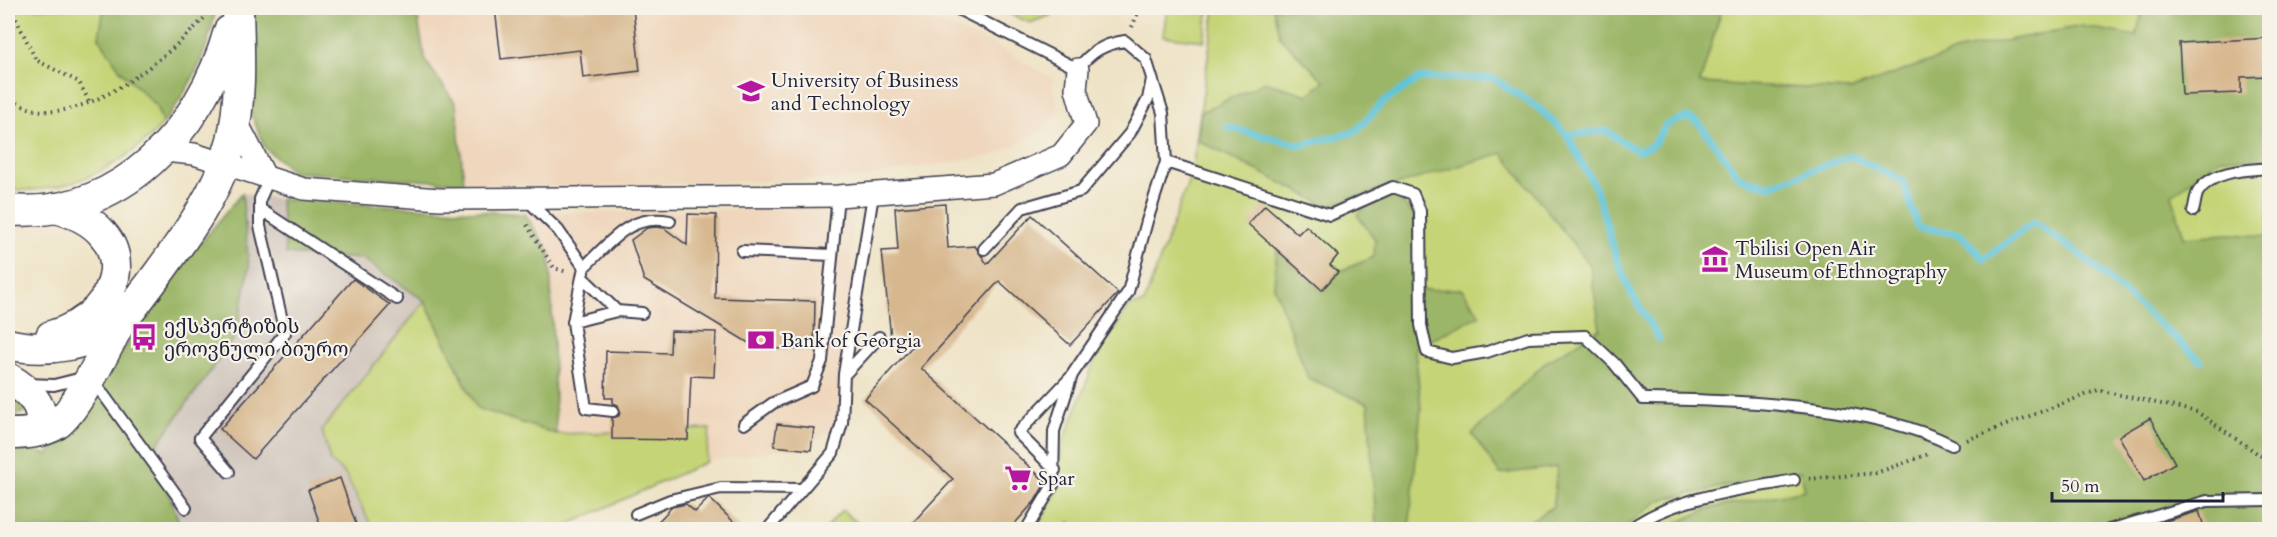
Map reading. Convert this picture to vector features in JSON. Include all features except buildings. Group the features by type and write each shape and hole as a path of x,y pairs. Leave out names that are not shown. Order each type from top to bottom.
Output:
{"main road":[{"path":"22,432 57,423 67,415 121,321 179,245 213,190 224,165 236,120 228,9"},
{"path":"8,210 55,208 93,198 113,188 164,151 186,123 214,75 228,9"},
{"path":"12,345 62,333 79,324 96,309 109,291 114,277 113,251 100,230 89,219 75,212 55,208"},
{"path":"12,345 66,345 101,334 121,321"},
{"path":"12,381 32,397 41,412 42,422 22,432"}],"street":[{"path":"164,151 194,154 304,189 440,199 525,209 873,195 994,184 1061,155 1086,124 1076,89 1078,69"},
{"path":"236,120 267,178"}],"lane":[{"path":"956,8 1078,69 1089,54 1112,43 1125,41 1146,59 1163,113 1166,162 1128,292 1072,375 1018,434 1055,470"},
{"path":"984,249 1022,208 1054,196 1081,191 1130,133 1148,99 1152,78"},
{"path":"1166,162 1330,215 1393,187 1413,194 1420,211 1421,325 1427,352 1452,358 1487,352 1528,338 1586,336 1614,363 1643,399 1735,401 1817,410 1891,423 1927,433 1952,446"},
{"path":"2193,211 2198,192 2214,178 2241,171 2270,168"},
{"path":"229,472 200,438 285,333 260,226 260,199 267,178"},
{"path":"767,530 833,453 842,423 844,374 873,195"},
{"path":"744,424 773,403 812,386 822,361 838,196"},
{"path":"260,209 397,299"},
{"path":"525,209 558,230 583,272 616,311"},
{"path":"613,411 586,408 573,322 583,272 631,223 657,219 670,221"},
{"path":"742,251 832,255"},
{"path":"573,322 616,311 642,313"},
{"path":"844,374 879,337"},
{"path":"1026,530 1053,485 1054,431 1072,375"},
{"path":"12,381 54,385 90,376 186,508"},
{"path":"1629,530 1641,520 1696,500 1794,480"},
{"path":"636,514 670,500 721,488 802,489"},
{"path":"2109,530 2207,501 2270,500"}],"path":[{"path":"8,95 15,102 53,113 90,103 162,59 228,9"},
{"path":"8,11 13,13 36,60 79,82 90,103"},
{"path":"525,209 554,268 583,272"},
{"path":"1794,480 1876,473 2098,390 2197,412 2270,462"}],"shaded area":[{"name":"University of Business and Technology","path":"416,8 897,8 987,41 1052,78 1059,112 1040,133 994,155 851,179 544,187 464,183 456,104 425,60"},
{"path":"242,193 280,199 287,254 363,259 425,301 322,430 330,461 345,474 373,529 181,529 154,449 236,336 249,268"},
{"path":"852,207 850,394 832,430 810,444 706,462 710,429 556,434 550,253 525,214"}],"green space":[{"path":"8,8 104,8 99,38 156,106 163,124 130,153 92,175 51,188 8,189"},
{"path":"104,8 216,8 203,56 190,83 163,124 156,106 121,71 99,38"},
{"path":"255,8 416,8 425,60 456,104 464,183 293,172 265,148 245,99"},
{"path":"997,8 1070,8 1030,23"},
{"path":"1167,8 1208,8 1204,41 1163,36"},
{"name":"Tbilisi Open Air Museum of Ethnography","path":"1215,8 2269,8 2269,529 1071,529 1071,522 1062,529 1036,530 1059,488 1061,448 1097,355 1130,306 1144,303 1192,171"},
{"name":"Tbilisi Open Air Museum of Ethnography","path":"1273,8 1722,8 1700,83 1850,90 1963,49 2081,26 2136,36 2143,9 2137,8 2269,8 2269,159 2220,158 2172,195 2184,237 2228,234 2269,236 2269,529 1664,529 1707,509 1805,490 1800,471 1660,500 1622,529 1516,529 1553,507 1557,467 1500,474 1472,434 1546,362 1600,329 1590,265 1502,153 1327,206 1197,140 1201,112 1265,82 1308,95 1324,81 1280,37"},
{"path":"242,193 249,268 236,336 154,449 181,529 8,529 8,443 48,455 193,252"},
{"path":"1394,193 1414,216 1418,290 1462,289 1480,315 1415,348 1421,408 1409,529 1371,529 1376,524 1368,404 1308,378 1274,286 1277,250 1322,290 1338,272 1374,257 1375,239 1357,215 1370,200"},
{"path":"280,199 525,214 550,253 556,434 477,408 425,301 363,259 286,254"},
{"path":"425,301 477,408 556,434 710,429 706,462 565,526 565,530 373,529 345,474 330,461 322,430"},
{"path":"8,378 25,412 8,417"},
{"path":"842,510 865,529 825,529"}],"waterway":[{"path":"1227,127 1300,145 1355,132 1382,103 1420,78 1493,78 1540,109 1567,135 1606,131 1637,151 1652,146 1667,124 1687,117 1699,123 1740,178 1769,186 1851,156 1903,181 1918,227 1960,234 1984,259 2034,222 2082,256 2201,361"},
{"path":"1567,135 1596,189 1616,257 1630,291 1659,339"}],"place":[{"name":"University of Business and Technology","path":"751,91"},
{"name":"Tbilisi Open Air Museum of Ethnography","path":"1715,259"},
{"name":"ექსპერტიზის ეროვნული ბიურო","path":"144,337"},
{"name":"Bank of Georgia","path":"761,340"},
{"name":"Spar","path":"1018,478"}]}
